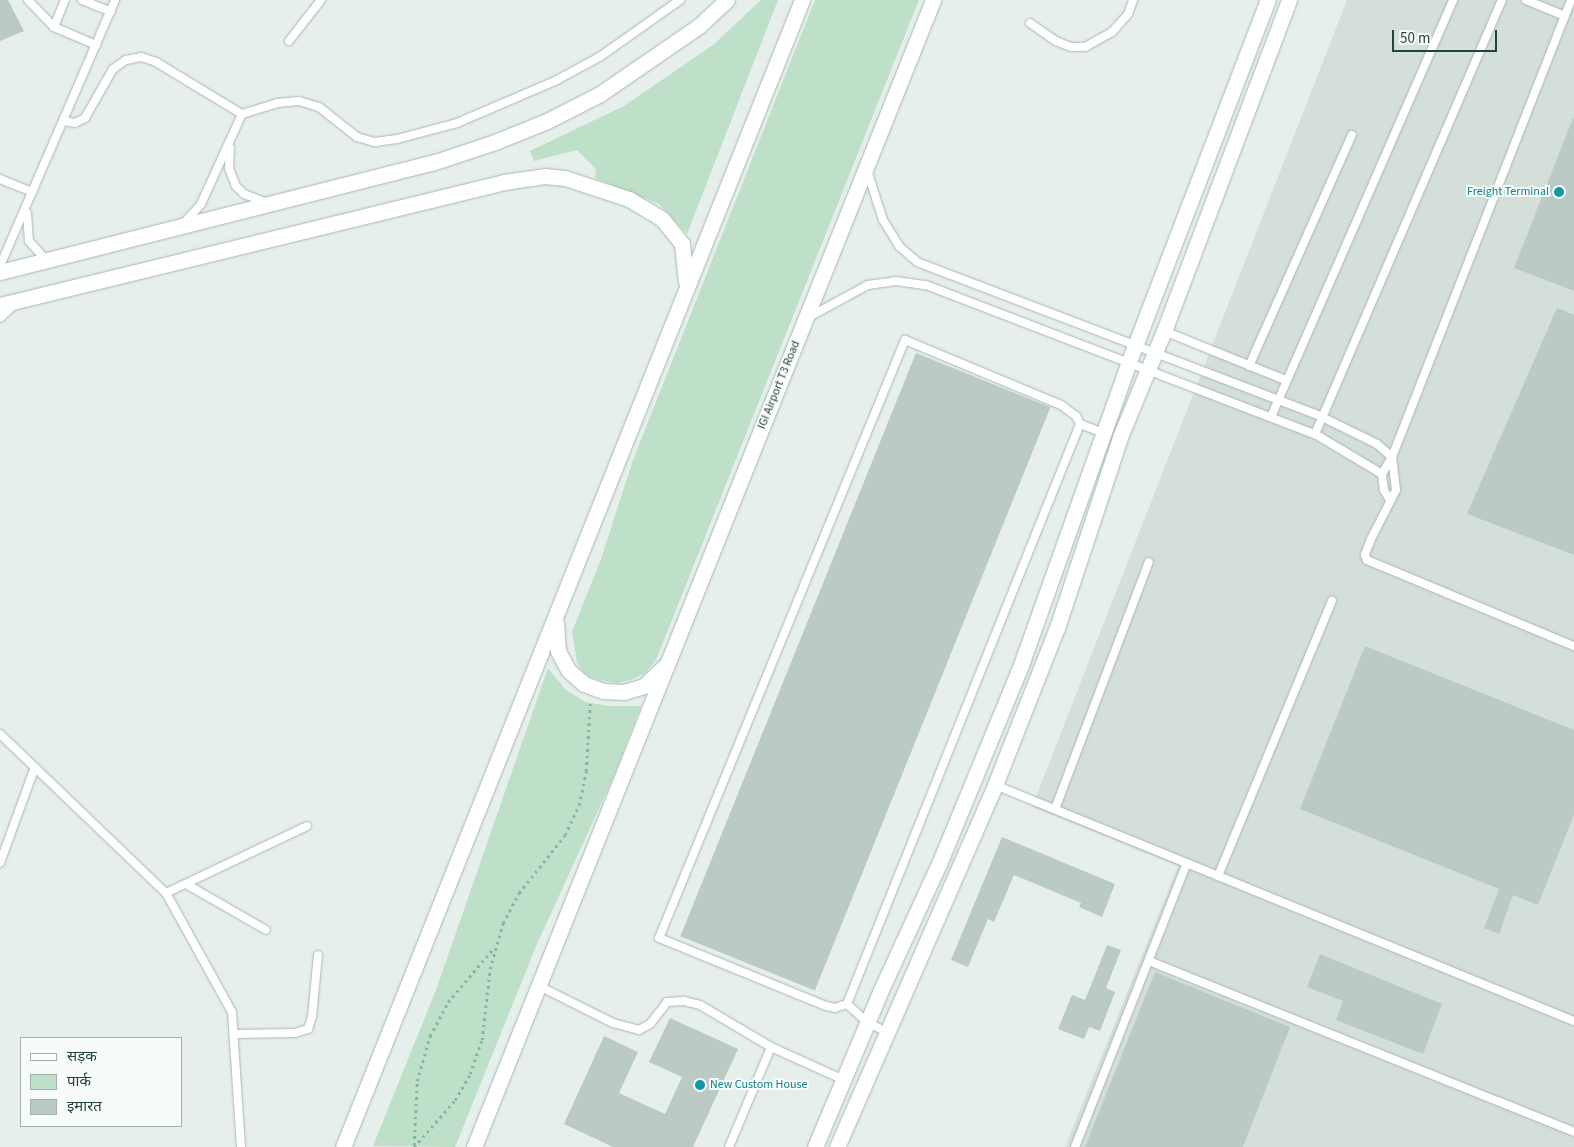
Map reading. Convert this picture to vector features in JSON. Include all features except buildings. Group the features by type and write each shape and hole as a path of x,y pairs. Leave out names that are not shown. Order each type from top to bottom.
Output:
{"main road":[{"path":"0,272 432,163 548,121 644,66 700,26 727,0"},
{"path":"343,1147 802,0"},
{"name":"IGI Airport T3 Road","path":"672,655 933,0"},
{"path":"815,1147 867,1022 940,864 1021,665 1135,345 1268,0"},
{"path":"837,1147 995,785 1057,628 1120,437 1164,331 1289,0"},
{"path":"0,305 504,182 545,176 565,178 629,199 662,219 682,244 687,271 684,294"},
{"path":"558,610 554,631 558,651 568,670 584,684 603,691 624,692 644,686 660,673 672,655"},
{"path":"474,1147 672,655"}],"lane":[{"path":"28,0 54,26 96,45"},
{"path":"54,26 65,0"},
{"path":"82,0 110,12"},
{"path":"0,266 115,0"},
{"path":"289,41 322,0"},
{"path":"64,121 75,123 85,118 113,70 126,60 141,57 156,62 242,114 277,103 299,102 319,108 357,137 375,142 397,139 457,123 555,82 601,56 680,0"},
{"path":"1030,23 1056,41 1071,47 1085,47 1112,32 1128,14 1133,0"},
{"path":"1271,417 1284,380 1453,0"},
{"path":"1315,434 1502,0"},
{"path":"1526,0 1565,16"},
{"path":"1390,500 1384,490 1382,474 1392,457 1571,0"},
{"path":"178,228 201,204 242,114"},
{"path":"1249,366 1352,135"},
{"path":"231,141 229,168 236,186 254,200 279,203"},
{"path":"866,166 883,220 900,247 918,262 1322,416 1377,444 1392,457 1396,490 1367,549 1367,560 1372,564 1574,646"},
{"path":"0,179 33,192"},
{"path":"28,204 26,223 29,241 37,253 50,260"},
{"path":"805,320 853,290 882,282 910,282 1315,434 1382,474"},
{"path":"0,318 20,300"},
{"path":"1164,331 1284,380"},
{"path":"886,1031 867,1022 847,1004 826,1006 659,938 905,340 1061,405 1080,424 1103,433"},
{"path":"847,1004 1080,424"},
{"path":"1055,809 1149,562"},
{"path":"1218,876 1332,601"},
{"path":"0,734 166,893 232,1012 241,1147"},
{"path":"0,864 35,767"},
{"path":"995,785 1574,1021"},
{"path":"166,893 307,826"},
{"path":"1075,1147 1187,864"},
{"path":"186,884 266,930"},
{"path":"234,1034 295,1033 308,1029 312,1017 318,955"},
{"path":"1149,960 1574,1132"},
{"path":"539,986 613,1024 639,1030 650,1024 668,1002 684,1001 700,1005 771,1047 842,1079"},
{"path":"729,1147 771,1047"}],"path":[{"path":"494,948 448,1002 430,1036 417,1081 414,1147 455,1100 478,1056 486,1022 494,948 510,908 555,851 579,805 586,771 590,703"}],"shaded area":[{"path":"1347,0 1574,0 1574,1147 1065,1147 1178,866 1032,807"}],"green space":[{"path":"761,0 778,0 687,234 659,204 595,178 596,169 577,150 534,161 530,151 624,106 713,45"},
{"path":"815,0 919,0 656,660 645,673 631,680 618,683 598,680 585,674 577,663 572,632 601,559 633,460"},
{"path":"548,668 565,689 585,702 609,706 641,706 613,778 537,944 455,1147 373,1146 436,990"}],"place":[{"name":"Freight Terminal","path":"1559,192"},
{"name":"New Custom House","path":"700,1085"}]}
